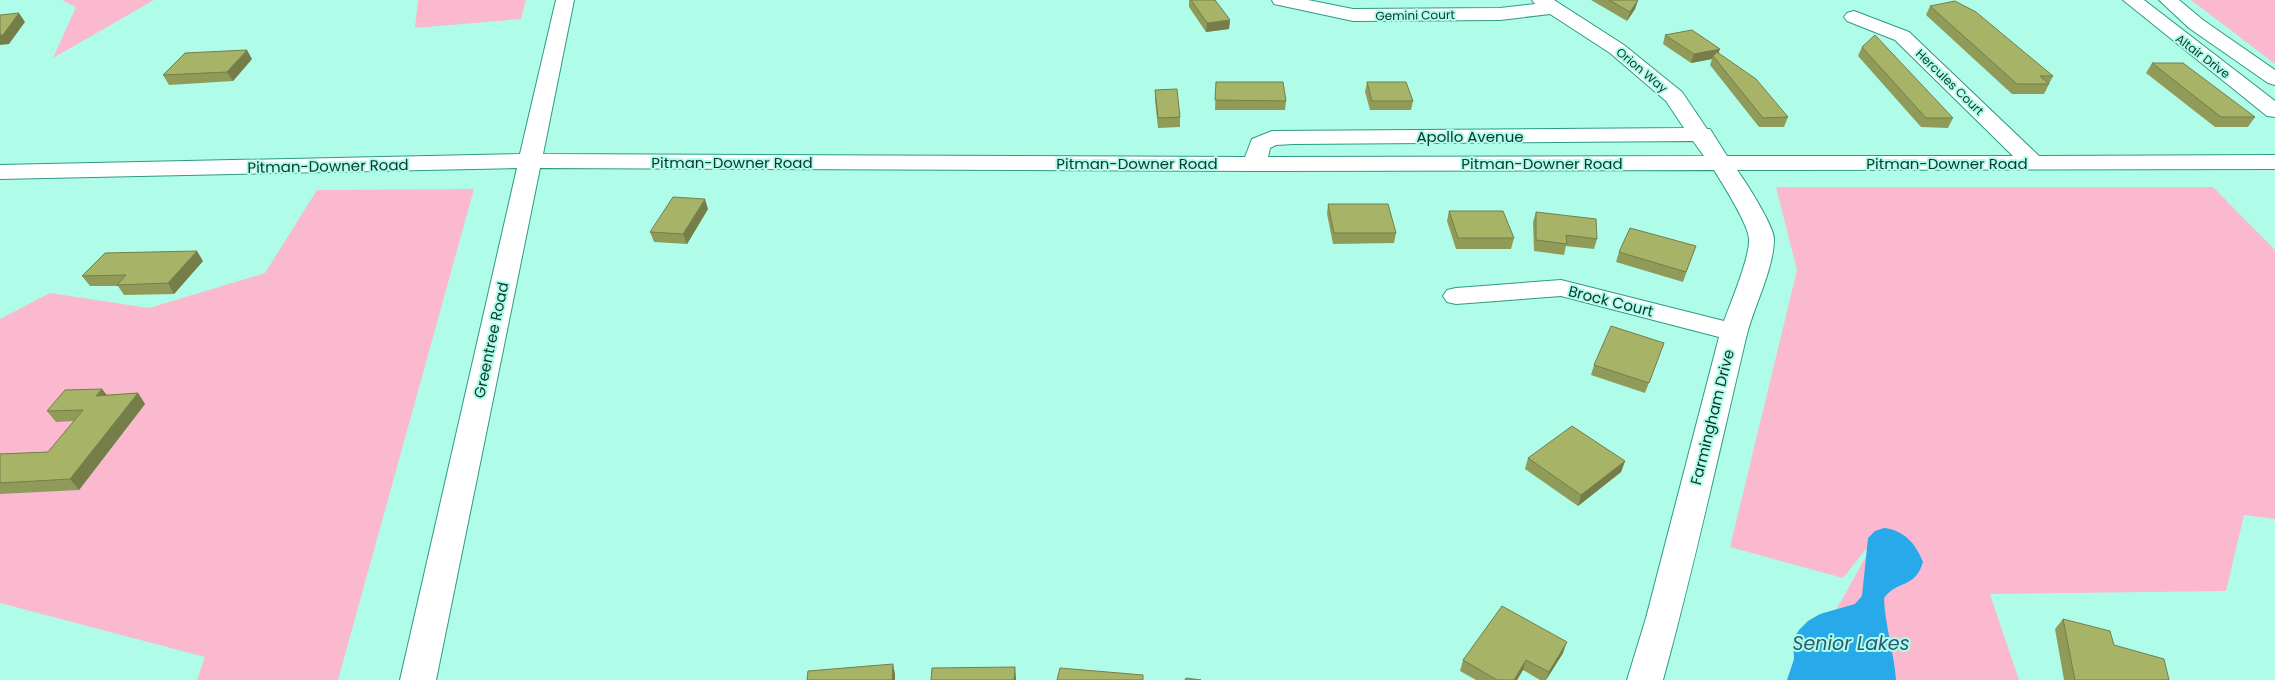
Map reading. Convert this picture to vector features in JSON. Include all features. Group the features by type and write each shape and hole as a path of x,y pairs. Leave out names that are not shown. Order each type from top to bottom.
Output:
{"street":[{"name":"Greentree Road","path":"418,680 565,0"},
{"name":"Gemini Court","path":"1281,0 1353,15 1390,16 1500,14 1546,4"},
{"name":"Altair Drive","path":"2132,0 2275,111"},
{"name":"Altair Drive","path":"2168,0 2196,24 2275,80"},
{"name":"Orion Way","path":"1546,4 1617,49 1674,97 1722,163"},
{"name":"Hercules Court","path":"1854,17 1902,36 2035,164"},
{"path":"2243,87 2275,87"},
{"name":"Apollo Avenue","path":"1255,164 1260,144 1272,138 1294,136 1702,134"},
{"name":"Pitman-Downer Road","path":"0,172 529,161 1255,164 2035,164 2275,162"},
{"name":"Farmingham Drive","path":"1645,680 1663,618 1734,332 1756,266 1762,238 1742,194 1722,163"},
{"name":"Brock Court","path":"1456,296 1561,288 1734,332"}],"shaded area":[{"path":"62,0 154,0 53,58 76,7"},
{"path":"418,0 526,0 521,19 415,28"},
{"path":"2191,0 2275,0 2275,64"},
{"path":"1776,187 2213,187 2275,250 2275,519 2244,515 2226,591 1990,594 2019,680 1797,680 1879,533 1843,578 1730,547 1797,270"},
{"path":"474,189 338,680 197,680 205,657 0,603 0,319 50,293 149,308 265,273 317,190"}],"water":[{"name":"Senior Lakes","path":"1884,528 1898,532 1908,539 1917,549 1923,562 1920,571 1911,581 1889,592 1884,598 1896,680 1787,680 1794,659 1793,640 1799,630 1808,621 1820,614 1855,604 1862,596 1868,538 1875,531"}],"building":[{"path":"1191,0 1215,0 1230,20 1207,23"},
{"path":"1609,0 1638,0 1630,12"},
{"path":"1955,1 1976,12 2053,76 2040,76 2049,84 2017,84 1930,6"},
{"path":"19,13 3,35 0,35 0,15"},
{"path":"1692,30 1720,49 1694,54 1665,35"},
{"path":"1875,35 1953,118 1926,118 1862,47"},
{"path":"247,50 227,72 163,75 185,53"},
{"path":"1717,52 1756,79 1788,117 1763,118 1713,56"},
{"path":"2152,63 2183,63 2255,117 2221,117"},
{"path":"1216,82 1283,82 1286,101 1215,100"},
{"path":"1367,82 1406,82 1413,101 1372,101"},
{"path":"1177,89 1180,117 1158,118 1155,90"},
{"path":"673,197 705,199 683,234 650,232"},
{"path":"1328,204 1388,204 1396,233 1334,233"},
{"path":"1449,211 1503,211 1514,238 1458,238"},
{"path":"1536,212 1596,219 1597,239 1566,235 1567,244 1536,240"},
{"path":"1630,228 1696,246 1686,272 1619,252"},
{"path":"197,251 168,283 117,285 126,275 82,276 105,253"},
{"path":"1611,326 1664,343 1649,383 1594,365"},
{"path":"102,389 96,396 138,393 70,479 0,483 0,454 48,452 83,410 47,411 65,390"},
{"path":"1572,426 1625,461 1581,495 1528,458"},
{"path":"1502,606 1567,642 1549,672 1526,660 1514,680 1497,680 1463,660"},
{"path":"2063,619 2110,631 2114,645 2164,659 2169,680 2075,680"},
{"path":"893,664 892,680 807,680 808,671"},
{"path":"1015,667 1014,680 931,680 932,668"},
{"path":"1060,668 1143,675 1143,680 1057,680"},
{"path":"1186,678 1201,680 1185,680"}]}
